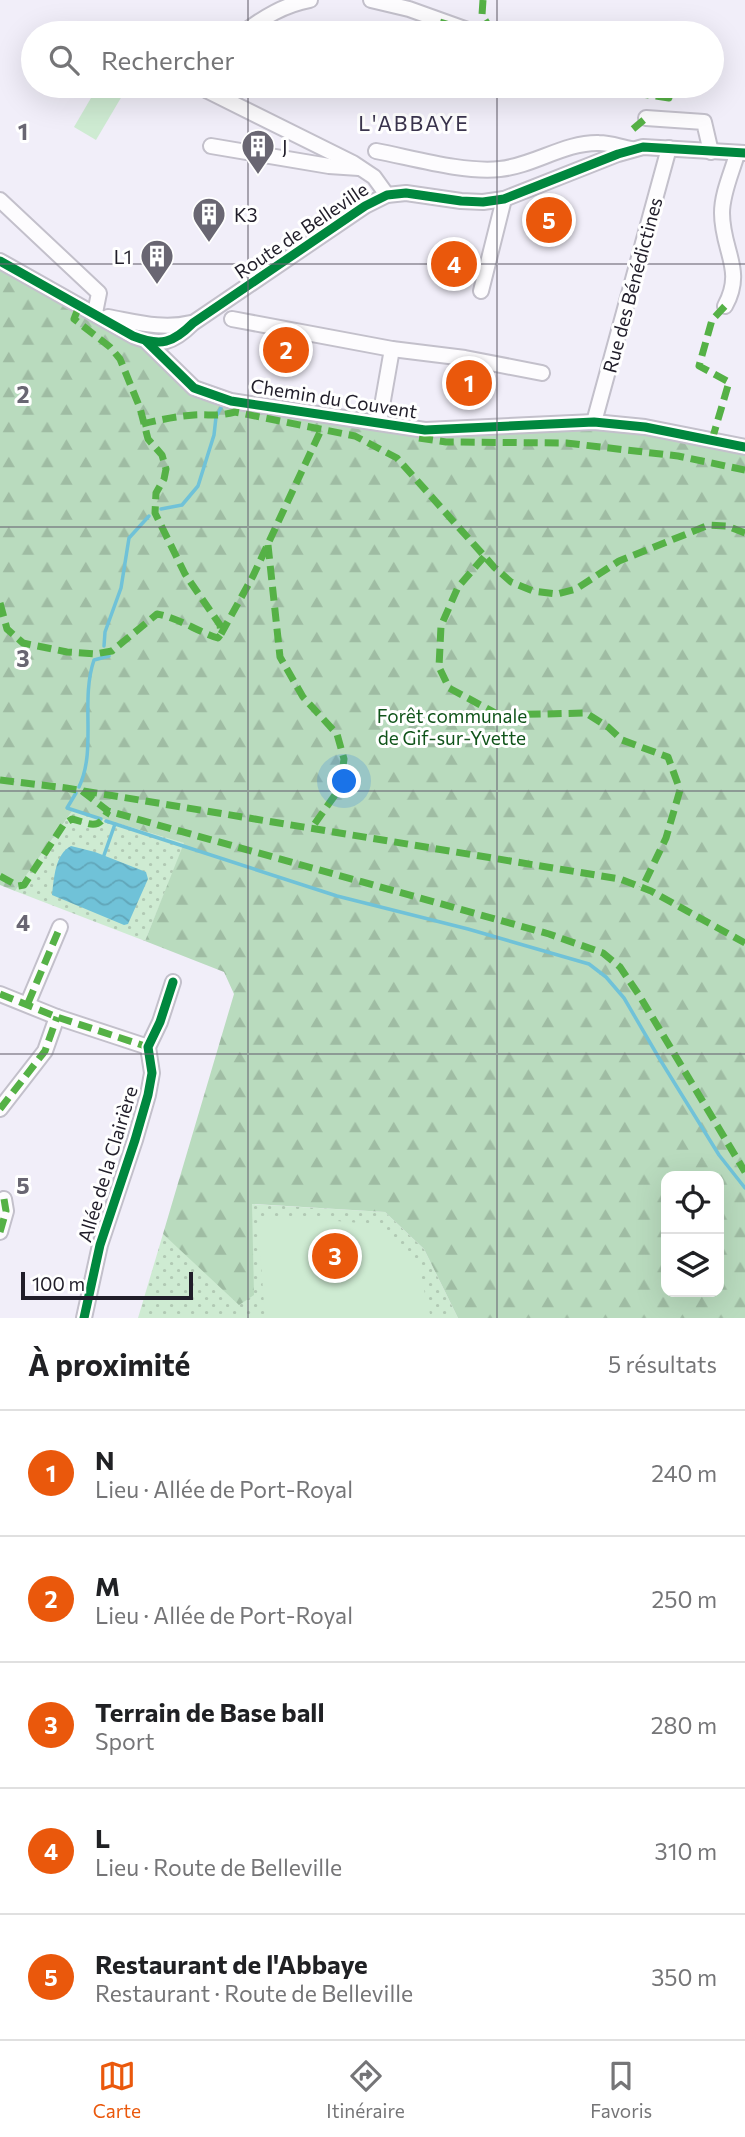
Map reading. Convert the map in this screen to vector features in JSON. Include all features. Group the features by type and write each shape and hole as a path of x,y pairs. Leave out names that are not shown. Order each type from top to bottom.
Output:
{"street":[{"path":"259,21 295,3 310,0"},
{"path":"371,0 409,9 438,21"},
{"path":"222,98 360,168 374,177 387,195"},
{"path":"646,118 704,122 711,152"},
{"path":"376,151 481,171 526,163 589,143 609,144 632,150"},
{"path":"211,146 329,166 360,168"},
{"name":"Route de Belleville","path":"0,261 62,298 138,333 173,340 193,323 365,206 387,195 406,193 483,202 504,199 643,147 741,154"},
{"name":"Rue des Bénédictines","path":"594,422 669,148"},
{"path":"725,306 738,295 743,281 741,261 725,230 722,214 723,200 741,154"},
{"path":"481,291 504,199"},
{"path":"0,201 99,293 97,314"},
{"path":"232,319 542,373"},
{"name":"Route de Belleville","path":"138,333 193,323"},
{"path":"163,327 173,340 172,364"},
{"name":"Chemin du Couvent","path":"138,333 194,388 231,401 425,430 594,422 645,427 745,447"},
{"path":"379,423 392,349"},
{"path":"27,1003 60,927"},
{"name":"Allée de la Clairière","path":"83,1318 100,1245 148,1094 152,1073 148,1047 160,1023 173,982"},
{"path":"0,994 57,1017 148,1047"},
{"path":"0,1109 45,1051 57,1017"},
{"path":"0,1232 6,1211 4,1199"}],"green space":[{"path":"91,98 121,98 96,140 74,127"},
{"name":"Forêt communale de Gif-sur-Yvette","path":"0,268 143,348 191,394 231,406 433,434 594,427 745,452 745,1318 458,1318 424,1249 385,1212 252,1204 254,1295 239,1305 163,1234 234,994 224,972 145,941 184,843 73,810 15,891 0,885"},
{"path":"73,810 185,843 145,941 15,891"},
{"path":"251,1204 385,1212 424,1249 458,1318 138,1318 163,1234 183,1251"},
{"path":"293,1217 381,1225 400,1243 419,1270 431,1318 265,1318 258,1220"}],"water":[{"path":"71,846 95,852 146,872 148,879 128,924 124,925 52,895 58,861"}],"waterway":[{"path":"161,509 182,505 198,486 214,435 216,417 222,406"},
{"path":"104,646 105,632 121,588 129,538 149,516"},
{"path":"79,787 87,757 90,676 94,660 109,656"},
{"path":"76,793 67,808 101,819"},
{"path":"106,821 337,896 468,929 589,964 606,977 624,998 719,1155 745,1188"},
{"path":"103,858 115,824"}],"marked path":[{"path":"483,0 482,15 486,21"},
{"path":"633,129 646,118"},
{"path":"0,603 7,629 23,643 67,652 95,654 112,651 157,614 173,618 218,638 221,634 220,625 185,574 155,513 156,493 166,469 162,455 148,439 140,408 120,359 110,347 74,319 79,306"},
{"path":"712,440 729,382 699,366 712,320 725,306"},
{"path":"142,424 181,416 235,412 355,436 397,458 494,567 511,582 533,591 557,594 576,589 619,561 709,525 727,526 745,533"},
{"path":"221,634 253,576 321,430"},
{"path":"419,438 446,442 566,443 678,456 745,470"},
{"path":"268,545 280,657 303,697 337,734 344,759 340,788 311,829"},
{"path":"484,557 458,587 441,626 439,667 449,688 499,715 586,713 622,740 668,757 680,790 666,838 642,888"},
{"path":"0,780 66,788 620,879 651,891 745,943"},
{"path":"82,791 108,811 549,934 603,953 620,967 639,995 745,1172"},
{"path":"0,876 18,886 24,885 64,824 72,819 97,824 108,811"},
{"path":"28,1003 60,927"},
{"path":"0,994 57,1017 148,1047"},
{"path":"0,1109 45,1051 57,1017"},
{"path":"0,1232 6,1211 4,1199"}],"cycle path":[{"path":"0,261 133,336 151,341 166,341 179,335 365,206 387,195 406,193 483,202 504,199 618,154 643,147 745,153"},
{"path":"146,341 194,388 231,401 425,430 594,422 645,427 745,447"},
{"path":"84,1318 100,1245 148,1095 152,1073 148,1047 160,1022 173,982"}],"place":[{"name":"J","path":"258,176"},
{"name":"Restaurant de l'Abbaye","path":"549,220"},
{"name":"K3","path":"209,244"},
{"name":"L","path":"454,264"},
{"name":"L1","path":"157,286"},
{"name":"M","path":"286,350"},
{"name":"N","path":"469,383"},
{"name":"Terrain de Base ball","path":"335,1256"}],"district":[{"name":"L'ABBAYE","path":"414,122"}]}
